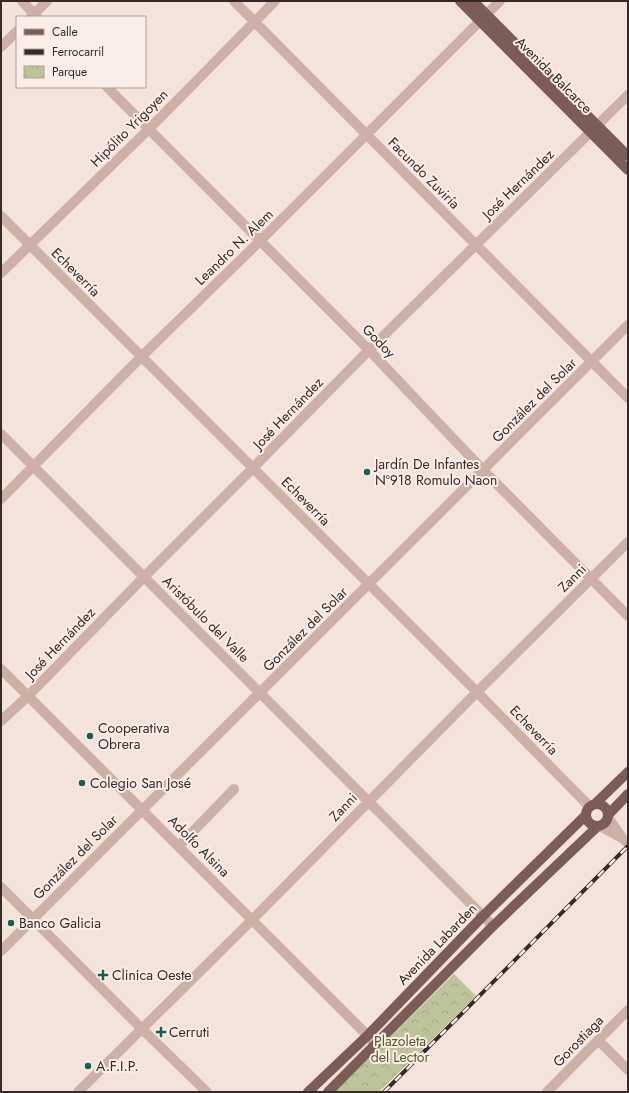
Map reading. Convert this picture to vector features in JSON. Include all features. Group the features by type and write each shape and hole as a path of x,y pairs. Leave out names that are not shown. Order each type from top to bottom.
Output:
{"main road":[{"name":"Avenida Balcarce","path":"460,1 483,18 594,129 628,170"},
{"name":"Avenida Balcarce","path":"473,1 483,18"},
{"name":"Avenida Balcarce","path":"594,129 628,156"},
{"name":"Avenida Labarden","path":"308,1092 368,1035 483,916 590,808 628,772"},
{"path":"608,816 608,810 601,804 590,808 587,820 594,826 599,826 605,822 608,816 628,794"},
{"name":"Avenida Labarden","path":"328,1092 493,926 599,826"}],"street":[{"path":"22,1 34,16 47,1"},
{"name":"Facundo Zuviría","path":"234,1 628,398"},
{"name":"Hipólito Yrigoyen","path":"1,273 149,129 275,1"},
{"name":"Leandro N. Alem","path":"1,499 500,1"},
{"path":"1,47 16,32"},
{"name":"Godoy","path":"108,88 369,350 482,470 628,616"},
{"name":"José Hernández","path":"1,721 28,696 144,576 369,350 628,95"},
{"name":"Echeverría","path":"1,216 477,692 590,808"},
{"name":"González del Solar","path":"1,951 628,326"},
{"name":"Aristóbulo del Valle","path":"1,434 493,926"},
{"name":"Zanni","path":"78,1092 141,1028 252,920 477,692 628,542"},
{"name":"Adolfo Alsina","path":"1,669 376,1044"},
{"path":"179,846 234,789"},
{"path":"608,816 626,841"},
{"path":"599,826 626,841"},
{"path":"1,887 207,1092"},
{"name":"Gorostiaga","path":"547,1092 628,1010"},
{"path":"598,1040 628,1070"}],"green space":[{"name":"Plazoleta del Lector","path":"454,974 476,996 379,1092 334,1092"}],"railway":[{"path":"384,1092 628,846"}],"place":[{"name":"Jardín De Infantes Nº918 Romulo Naon","path":"367,472"},
{"name":"Cooperativa Obrera","path":"90,736"},
{"name":"Colegio San José","path":"82,783"},
{"name":"Banco Galicia","path":"11,923"},
{"name":"Clinica Oeste","path":"103,975"},
{"name":"Cerruti","path":"161,1032"},
{"name":"A.F.I.P.","path":"88,1066"}]}
